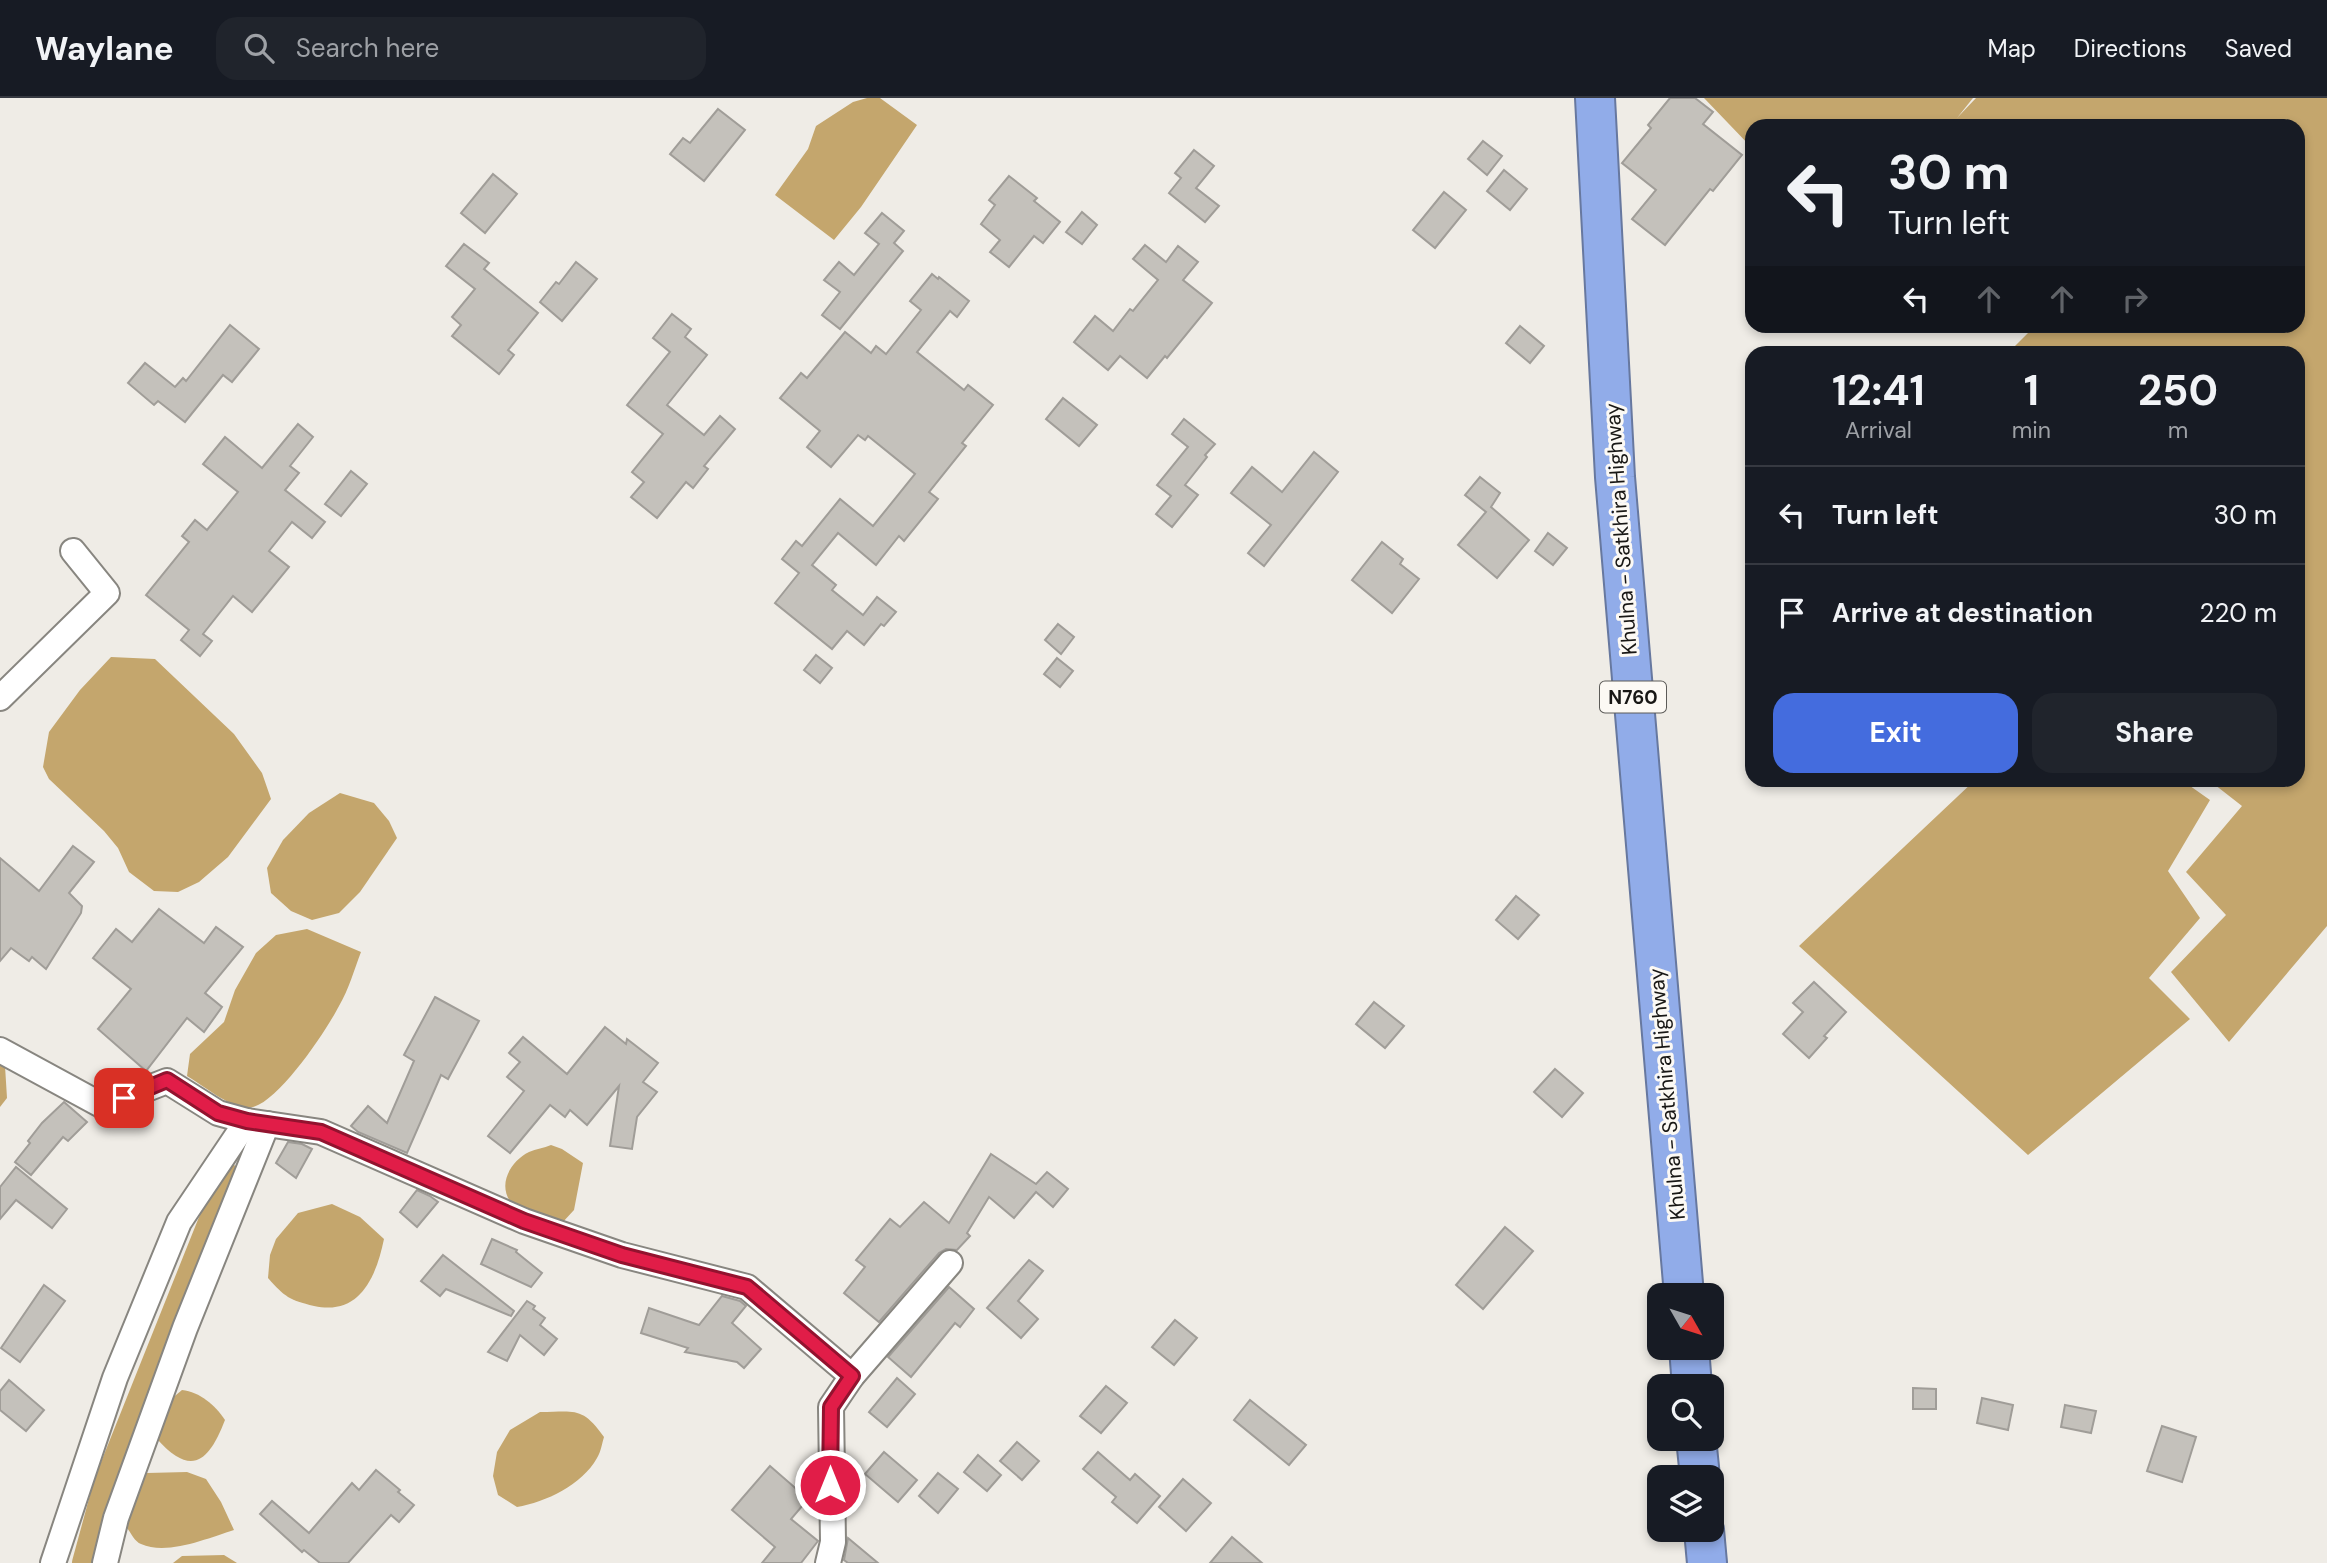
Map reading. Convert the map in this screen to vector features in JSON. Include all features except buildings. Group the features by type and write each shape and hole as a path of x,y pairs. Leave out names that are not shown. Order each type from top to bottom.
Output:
{"highway":[{"name":"Khulna - Satkhira Highway","path":"1595,98 1615,477 1683,1283"},
{"path":"1705,1542 1707,1563"}],"street":[{"path":"0,698 107,593 73,551"},
{"path":"0,1050 103,1106 167,1080 218,1113 321,1132 524,1221 622,1255 747,1287 852,1376"},
{"path":"53,1563 115,1378 179,1222 257,1122"},
{"path":"105,1563 116,1518 257,1122"},
{"path":"828,1563 832,1542 831,1407 852,1376 950,1263"}],"shaded area":[{"path":"880,98 917,125 861,207 834,240 775,195 808,149 816,126 853,102"},
{"path":"1704,98 1973,98 1957,118 1976,98 2327,98 2327,926 2229,1042 2171,972 2226,915 2186,872 2242,806 2218,787 2305,787 2305,346 2015,346 2028,333 2305,333 2305,119 1745,119 1745,141"},
{"path":"111,657 155,659 234,734 262,773 271,799 228,857 199,882 178,892 154,891 129,872 118,848 104,831 49,779 43,767 49,732 80,690"},
{"path":"1968,787 2192,787 2210,800 2168,871 2200,918 2149,978 2190,1019 2028,1155 1799,946"},
{"path":"340,793 374,803 389,821 397,838 360,892 339,913 312,920 291,911 271,893 267,868 283,840 309,813"},
{"path":"307,929 361,952 346,993 333,1017 289,1079 264,1102 253,1107 237,1106 187,1076 190,1054 224,1022 235,990 256,953 276,935"},
{"path":"0,1063 5,1066 7,1098 0,1107"},
{"path":"551,1145 583,1163 574,1210 562,1223 519,1210 509,1200 506,1192 507,1176 516,1162 529,1152"},
{"path":"332,1204 360,1217 384,1239 376,1267 363,1290 343,1305 330,1308 314,1306 288,1297 268,1278 270,1255 276,1239 298,1213"},
{"path":"182,1390 195,1393 206,1400 225,1420 213,1446 198,1460 180,1458 157,1439 164,1405"},
{"path":"540,1412 583,1415 604,1437 597,1458 573,1484 540,1501 517,1507 498,1495 493,1476 497,1452 510,1430"},
{"path":"187,1472 206,1479 234,1530 175,1547 151,1547 139,1543 127,1528 132,1499 142,1479 147,1473"},
{"path":"224,1555 237,1563 173,1563 182,1556"}],"waterway":[{"path":"85,1563 107,1482 229,1177"}],"route":[{"path":"124,1098 167,1080 218,1113 247,1121 321,1132 524,1221 622,1255 747,1287 852,1376 831,1407 830,1485"}]}
